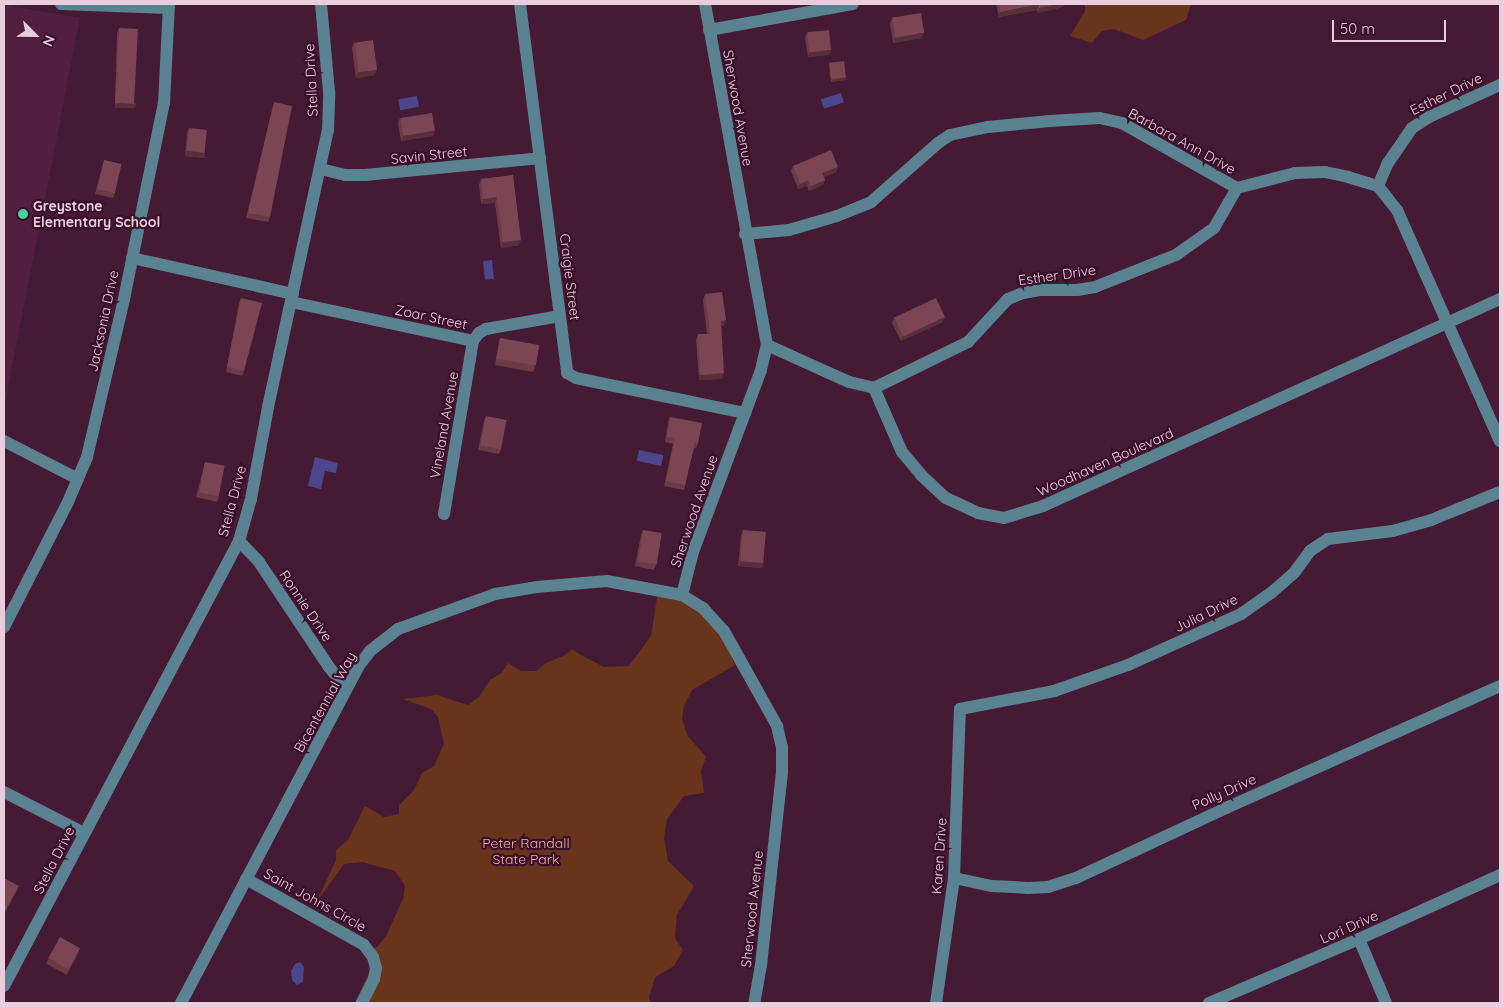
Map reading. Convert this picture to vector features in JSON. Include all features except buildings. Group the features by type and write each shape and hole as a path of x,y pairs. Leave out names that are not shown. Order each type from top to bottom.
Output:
{"street":[{"path":"61,4 168,6"},
{"name":"Stella Drive","path":"4,986 239,541 251,499 328,130 330,106 321,4"},
{"name":"Craigie Street","path":"520,4 567,373 576,378 745,414"},
{"name":"Sherwood Avenue","path":"705,4 745,234 767,345 761,370 693,552 682,595 703,608 724,631 777,726 782,747 782,772 761,965 755,1003"},
{"path":"710,30 853,4"},
{"name":"Jacksonia Drive","path":"4,627 78,479 87,457 99,411 164,103 168,6"},
{"name":"Esther Drive","path":"1378,186 1388,163 1412,128 1429,117 1500,85"},
{"name":"Barbara Ann Drive","path":"745,234 788,230 837,216 871,202 938,143 950,135 988,127 1050,121 1100,118 1122,123 1237,188 1295,173 1325,172 1378,186"},
{"name":"Savin Street","path":"321,169 345,175 365,175 540,158"},
{"path":"1378,186 1397,210 1446,324 1500,441"},
{"name":"Esther Drive","path":"874,388 968,342 1008,299 1023,293 1040,290 1077,290 1095,287 1176,255 1214,228 1237,188"},
{"name":"Zoar Street","path":"132,258 473,341 479,333 486,329 560,316"},
{"name":"Woodhaven Boulevard","path":"874,388 902,452 921,475 946,498 978,513 1004,518 1043,506 1500,299"},
{"name":"Vineland Avenue","path":"444,514 473,341"},
{"path":"767,345 849,382 874,388"},
{"path":"4,441 78,479"},
{"name":"Julia Drive","path":"960,709 1054,691 1128,666 1241,614 1271,594 1294,573 1310,551 1328,539 1393,531 1431,520 1500,492"},
{"name":"Ronnie Drive","path":"239,541 259,562 329,667 347,689"},
{"name":"Bicentennial Way","path":"181,1003 347,689 370,651 398,629 494,594 538,587 607,581 682,595"},
{"name":"Polly Drive","path":"954,878 992,886 1028,888 1048,887 1076,878 1226,808 1500,686"},
{"name":"Karen Drive","path":"936,1003 954,878 960,709"},
{"path":"4,792 84,833"},
{"name":"Lori Drive","path":"1209,1003 1359,939 1500,875"},
{"name":"Saint Johns Circle","path":"246,879 364,945 373,957 376,968 374,979 362,1003"},
{"path":"1359,939 1386,1003"}],"shaded area":[{"name":"Greystone Elementary School","path":"4,5 80,18 4,409"},
{"path":"841,93 844,103 824,109 821,99"},
{"path":"417,96 419,107 400,110 398,99"},
{"path":"492,260 494,279 485,280 483,261"},
{"path":"639,450 663,455 661,466 637,461"},
{"path":"315,457 338,463 336,473 325,471 321,489 308,486"},
{"path":"300,962 304,967 303,982 297,985 292,980 291,971 295,964"}],"green space":[{"path":"1085,4 1191,4 1186,20 1143,40 1114,29 1102,31 1092,43 1070,36 1085,11"},
{"name":"Peter Randall State Park","path":"658,591 698,606 723,639 735,665 692,690 684,706 682,718 687,735 706,757 701,771 704,793 684,796 667,819 664,838 668,861 694,886 677,915 675,938 683,950 674,966 655,977 649,998 651,1003 355,1003 372,966 370,951 378,946 386,936 403,899 405,886 395,871 362,862 344,864 316,903 336,860 336,850 348,840 365,806 384,817 399,814 399,805 414,790 422,773 434,766 444,744 438,717 431,709 403,699 437,695 468,705 479,697 490,680 502,673 508,663 521,671 536,671 546,663 565,655 572,649 604,667 629,666 651,636"}],"place":[{"name":"Greystone Elementary School","path":"23,214"}]}
